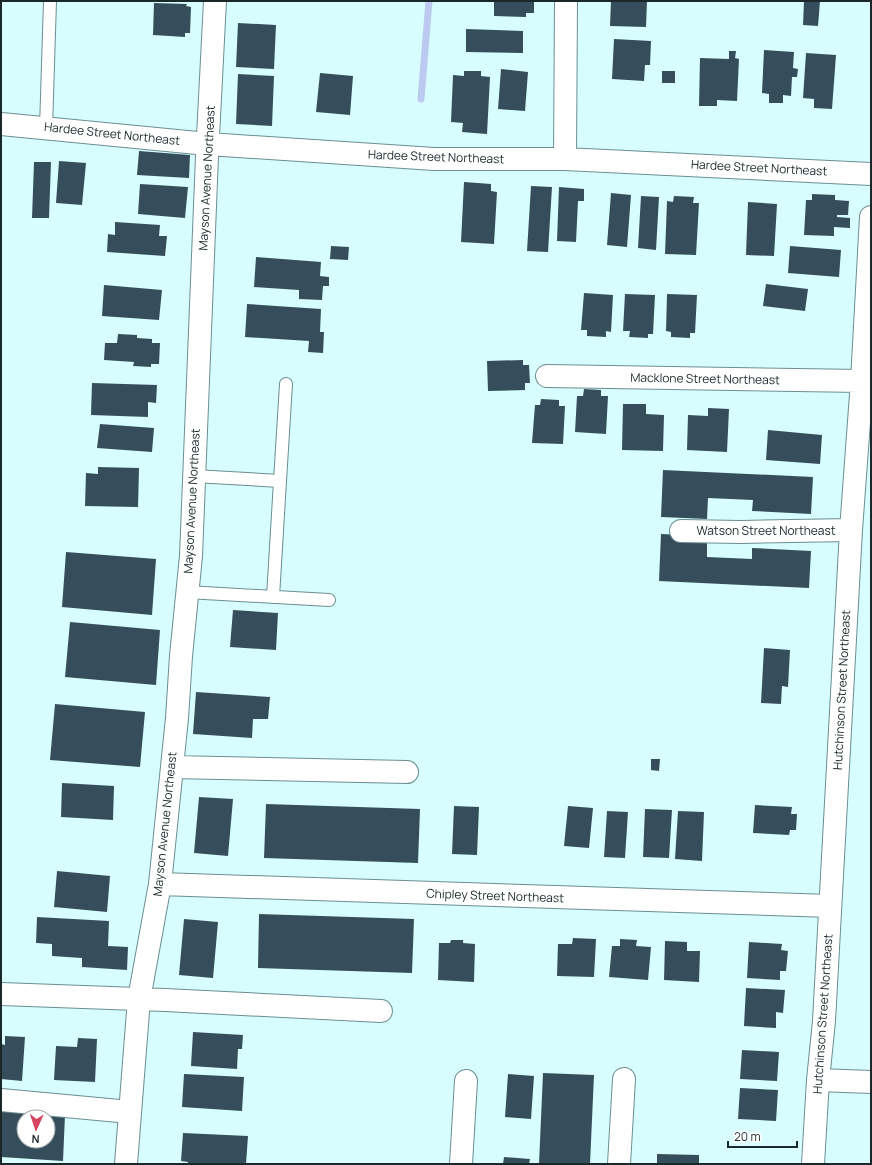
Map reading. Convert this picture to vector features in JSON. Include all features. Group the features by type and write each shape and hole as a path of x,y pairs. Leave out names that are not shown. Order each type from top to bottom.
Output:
{"street":[{"name":"Mayson Avenue Northeast","path":"126,1164 139,999 160,884 191,556 208,144 216,1"},
{"path":"565,159 566,1"},
{"name":"Hardee Street Northeast","path":"1,124 208,144 434,159 565,159 871,174"},
{"name":"Hutchinson Street Northeast","path":"813,1164 818,1080 824,1021 851,530 862,497 862,381 871,217"},
{"name":"Macklone Street Northeast","path":"547,376 862,381"},
{"name":"Watson Street Northeast","path":"681,531 741,532 851,530"},
{"path":"172,767 407,772"},
{"name":"Chipley Street Northeast","path":"160,884 830,906"},
{"path":"1,994 381,1011"},
{"path":"619,1164 624,1078"},
{"path":"818,1080 871,1082"},
{"path":"461,1164 466,1081"},
{"path":"1,1100 130,1112"}],"lane":[{"path":"46,128 50,1"},
{"path":"273,596 286,384"},
{"path":"194,476 280,481"},
{"path":"187,592 330,600"}],"building":[{"path":"494,1 534,1 534,13 526,13 526,17 494,16"},
{"path":"611,1 647,1 646,27 610,26"},
{"path":"804,1 820,1 818,26 803,25"},
{"path":"154,3 187,4 186,6 191,7 190,33 185,33 185,37 153,35"},
{"path":"238,23 276,25 274,69 236,67"},
{"path":"466,29 523,31 523,53 466,52"},
{"path":"614,39 651,41 650,65 645,65 644,81 612,79"},
{"path":"764,50 794,52 793,68 798,69 797,77 792,77 791,96 783,95 783,103 769,103 769,94 762,93"},
{"path":"729,51 736,51 735,58 739,59 737,101 717,100 717,106 699,106 700,58 729,59"},
{"path":"806,53 836,55 832,109 814,108 814,99 803,98"},
{"path":"501,69 528,72 525,111 498,109"},
{"path":"464,71 481,71 481,76 490,77 487,134 462,132 463,123 451,122 453,75 464,76"},
{"path":"662,71 675,71 675,83 662,83"},
{"path":"320,73 353,76 350,115 316,112"},
{"path":"238,74 274,76 272,126 236,124"},
{"path":"139,151 190,155 189,178 137,175"},
{"path":"59,161 86,163 82,205 56,203"},
{"path":"34,162 51,162 49,218 32,218"},
{"path":"464,182 491,184 491,191 497,192 494,244 461,242"},
{"path":"140,184 188,187 185,218 138,214"},
{"path":"531,186 552,187 548,252 527,251"},
{"path":"559,187 584,189 584,201 578,201 576,242 557,241"},
{"path":"611,193 631,195 627,247 607,245"},
{"path":"812,194 835,195 835,200 849,201 848,215 837,215 837,217 850,218 850,228 834,227 834,236 804,235 806,200 812,200"},
{"path":"641,196 659,197 656,250 638,248"},
{"path":"674,196 694,197 693,203 699,203 696,255 665,254 667,201 673,202"},
{"path":"748,202 777,204 774,256 746,255"},
{"path":"115,222 160,225 159,236 167,236 165,256 107,252 108,234 115,235"},
{"path":"331,246 349,247 348,260 330,259"},
{"path":"790,246 841,250 839,277 788,273"},
{"path":"256,257 321,262 320,276 329,277 329,286 323,286 322,300 299,299 299,290 254,287"},
{"path":"766,284 808,289 805,311 763,306"},
{"path":"104,285 162,290 159,320 102,316"},
{"path":"584,293 613,295 611,332 606,331 606,337 587,336 587,330 581,330"},
{"path":"625,294 655,295 653,334 648,334 648,338 629,337 630,331 623,331"},
{"path":"667,294 697,295 695,333 690,333 690,338 671,337 671,332 666,331"},
{"path":"247,304 321,309 320,332 324,332 323,353 308,352 309,341 245,337"},
{"path":"118,334 137,335 137,338 152,339 152,343 160,343 159,364 151,364 151,367 133,366 134,362 104,360 105,343 117,343"},
{"path":"523,360 523,365 529,365 530,383 525,383 525,390 488,391 487,361"},
{"path":"92,383 157,385 156,403 148,402 148,417 91,415"},
{"path":"584,389 601,390 601,396 608,396 606,434 575,432 577,396 583,396"},
{"path":"541,399 559,400 559,406 565,406 563,444 532,443 535,405 540,405"},
{"path":"623,404 646,404 646,414 664,415 663,451 622,450"},
{"path":"708,408 729,409 727,452 687,450 688,415 708,416"},
{"path":"100,424 154,428 152,452 97,448"},
{"path":"768,430 822,435 820,464 766,460"},
{"path":"98,467 139,468 138,507 85,506 86,473 98,474"},
{"path":"663,470 813,477 811,514 752,511 753,500 708,498 707,519 661,517"},
{"path":"661,534 707,536 707,557 752,559 752,548 811,551 809,588 659,581"},
{"path":"66,552 156,559 152,615 62,607"},
{"path":"233,610 278,613 276,650 230,647"},
{"path":"70,622 160,630 156,685 65,677"},
{"path":"764,648 790,650 788,687 782,686 781,704 761,703"},
{"path":"196,692 270,697 268,719 253,719 252,738 193,734"},
{"path":"55,704 145,712 140,767 50,760"},
{"path":"651,759 660,759 659,771 651,770"},
{"path":"62,783 114,786 113,820 61,817"},
{"path":"199,797 233,799 228,856 194,853"},
{"path":"266,804 420,809 418,863 264,858"},
{"path":"755,805 792,807 791,814 797,814 796,830 790,830 789,835 753,833"},
{"path":"454,806 479,807 477,855 452,854"},
{"path":"568,806 593,808 589,848 564,846"},
{"path":"645,809 672,810 669,858 643,857"},
{"path":"607,811 628,812 625,858 604,857"},
{"path":"678,811 704,812 702,861 675,859"},
{"path":"57,871 110,876 107,912 54,907"},
{"path":"259,914 414,919 412,973 258,968"},
{"path":"37,917 109,921 108,946 128,947 127,970 82,967 82,958 52,956 52,944 36,943"},
{"path":"184,919 218,922 213,978 179,975"},
{"path":"573,938 596,939 594,977 557,976 558,944 572,944"},
{"path":"620,939 637,940 636,946 651,947 648,980 609,977 612,946 620,946"},
{"path":"451,940 463,940 463,943 475,944 474,982 438,980 439,943 450,943"},
{"path":"665,941 687,942 687,951 700,951 699,982 664,980"},
{"path":"749,942 782,944 781,950 788,951 786,971 780,971 780,980 747,978"},
{"path":"746,988 785,990 783,1013 776,1012 776,1028 744,1026"},
{"path":"193,1032 243,1035 242,1049 238,1049 237,1069 191,1066"},
{"path":"5,1036 25,1037 22,1081 1,1079 1,1044 5,1045"},
{"path":"78,1038 97,1039 95,1082 54,1080 56,1046 77,1047"},
{"path":"742,1050 779,1052 777,1081 740,1079"},
{"path":"543,1073 594,1075 590,1164 539,1164"},
{"path":"184,1074 244,1077 242,1111 182,1107"},
{"path":"508,1074 534,1076 531,1119 505,1117"},
{"path":"740,1088 778,1090 776,1121 738,1119"},
{"path":"1,1111 16,1112 16,1149 56,1149 56,1114 65,1115 63,1161 1,1157"},
{"path":"183,1133 248,1136 246,1164 188,1164 188,1162 181,1161"},
{"path":"657,1154 699,1155 699,1164 657,1164"},
{"path":"504,1157 530,1159 529,1164 503,1164"}],"waterway":[{"path":"421,99 429,1"}]}
